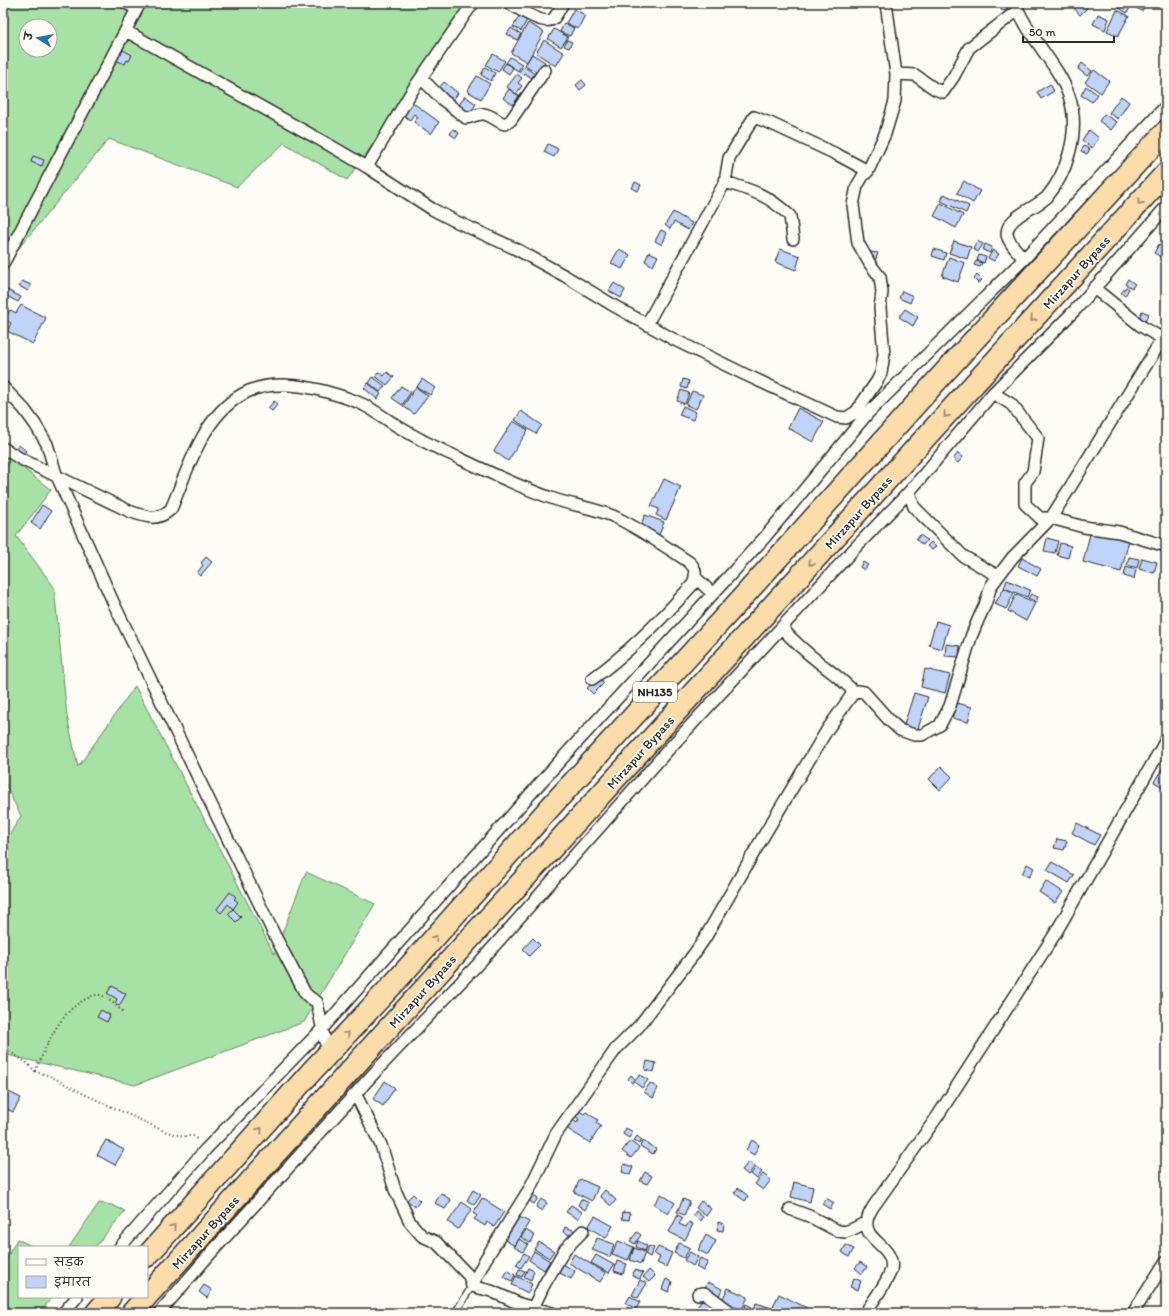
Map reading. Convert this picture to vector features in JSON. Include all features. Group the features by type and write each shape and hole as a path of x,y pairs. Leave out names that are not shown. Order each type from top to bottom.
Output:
{"highway":[{"name":"NH135","path":"148,1255 311,1072 397,980 559,797 1166,131"},
{"name":"Mirzapur Bypass","path":"148,1296 379,1038 1166,173"},
{"path":"96,1313 109,1298"},
{"name":"Mirzapur Bypass","path":"132,1313 146,1298"}],"street":[{"path":"3,264 139,6 126,3"},
{"path":"367,167 412,91 473,3"},
{"path":"509,3 541,20 548,22 556,16 563,3"},
{"path":"126,31 367,167 455,222 516,249 647,324 744,374 837,418 846,418 856,412 877,381 881,373 884,354 880,308 882,292 880,277 870,264 858,243 853,204 862,176 868,171 878,150 891,117 894,101 896,74 886,3"},
{"path":"896,74 915,75 935,89 943,92 970,48 1017,6 1022,19 1060,76 1069,95 1074,118 1072,140 1068,155 1062,172 1052,190 1039,204 1009,224 1007,237 1024,259"},
{"path":"421,78 443,100 466,118 470,118 477,114 484,114 504,124 511,120 545,70"},
{"path":"121,1246 206,1149 322,1029 558,763 765,537 868,413 1024,259 1166,106"},
{"path":"647,324 725,182 730,158 754,117 838,155 868,171"},
{"path":"725,182 754,191 776,203 790,216 794,239"},
{"path":"159,1313 210,1254 376,1071 479,963 668,750 909,492 993,393 1094,288 1166,207"},
{"path":"472,1286 485,1260 530,1188 556,1134 616,1049 639,1026 694,954 827,730 854,692 864,692 888,720 900,730 914,735 922,735 940,725 950,706 971,637 985,605 990,586 1012,558 1051,518 1164,336 1141,326 1094,288"},
{"path":"3,387 24,409 47,444 56,474 114,604 271,929 306,993 317,1002 324,1042"},
{"path":"3,448 130,511 140,515 157,517 165,514 170,508 199,444 209,427 237,398 263,387 309,387 326,391 363,405 419,439 526,488 554,499 616,517 694,566 695,577 693,584 662,618 628,651 592,679"},
{"path":"993,393 1011,404 1038,438 1033,472 1025,483 1025,504 1040,518 1051,518 1084,527 1119,532 1166,546"},
{"path":"909,492 914,507 963,556 998,576"},
{"path":"695,577 713,594"},
{"path":"782,628 790,638 820,664 846,683 854,692"},
{"path":"865,1313 887,1278 891,1262 887,1252 870,1234 867,1228 867,1222 873,1207 937,1117 1055,934 1166,740"},
{"path":"357,1097 381,1145 395,1190 410,1222 422,1236 436,1242 469,1276 472,1286"},
{"path":"790,1209 809,1216 838,1231 845,1232 867,1222"},
{"path":"533,1308 544,1285 565,1249 583,1231"},
{"path":"1134,1313 1166,1261"},
{"path":"472,1286 491,1291 505,1299 552,1313"},
{"path":"698,1294 704,1292 733,1313"},
{"path":"63,1313 76,1298"}],"lane":[{"path":"455,1313 472,1286"}],"path":[{"path":"35,1071 60,1021 76,1004 99,995 104,996 125,1012"},
{"path":"3,1047 27,1063 35,1071 50,1076 92,1098 164,1131 181,1136 194,1136 206,1149"}],"green space":[{"path":"9,3 475,3 347,180 284,143 237,187 109,139 3,267 3,21"},
{"path":"9,457 51,490 16,536 54,587 67,716 78,767 135,686 274,954 306,872 375,904 304,1022 135,1085 3,1054 3,845 21,816 3,780 3,460"},
{"path":"99,1203 112,1205 125,1211 96,1246 70,1246"},
{"path":"17,1239 32,1246 18,1246 18,1298 52,1298 39,1313 3,1313 3,1265"}],"building":[{"path":"1080,3 1083,3 1087,8 1080,15 1074,8"},
{"path":"1122,3 1132,4 1127,13 1119,8"},
{"path":"1136,3 1146,3 1142,11 1134,7"},
{"path":"1001,4 1008,4 1007,11 1001,10"},
{"path":"574,9 585,15 578,29 566,23"},
{"path":"1117,10 1129,16 1118,36 1107,31"},
{"path":"1098,14 1109,19 1105,30 1093,24"},
{"path":"519,16 527,20 521,31 513,27"},
{"path":"528,23 544,32 527,62 511,53"},
{"path":"564,23 574,28 570,36 560,32"},
{"path":"511,28 521,34 517,40 507,34"},
{"path":"554,29 568,37 561,47 548,39"},
{"path":"544,40 564,53 556,66 536,53"},
{"path":"567,40 572,42 569,48 564,46"},
{"path":"123,50 132,55 129,61 127,60 125,64 115,60 118,53 121,54"},
{"path":"493,54 505,61 498,72 486,65"},
{"path":"532,54 545,62 538,73 525,65"},
{"path":"510,57 522,64 518,71 506,63"},
{"path":"506,63 513,68 509,74 502,69"},
{"path":"1082,63 1092,71 1087,76 1078,69"},
{"path":"523,66 535,74 532,78 519,72"},
{"path":"485,67 495,73 491,81 481,75"},
{"path":"1094,70 1109,81 1101,93 1085,82"},
{"path":"517,74 522,78 518,83 522,86 516,94 507,87"},
{"path":"477,76 490,84 481,99 467,91"},
{"path":"582,80 586,85 580,90 576,85"},
{"path":"444,82 458,93 451,103 436,91"},
{"path":"1050,84 1054,91 1041,99 1037,92"},
{"path":"1086,86 1097,94 1092,102 1081,95"},
{"path":"509,89 519,96 513,105 503,98"},
{"path":"465,96 476,104 468,116 457,108"},
{"path":"1121,96 1129,102 1118,119 1109,113"},
{"path":"412,102 439,122 431,134 414,122 418,117 414,114 410,120 403,115"},
{"path":"1104,114 1117,122 1111,130 1099,121"},
{"path":"453,129 459,133 456,138 450,134"},
{"path":"1089,130 1099,138 1092,148 1082,140"},
{"path":"548,144 558,149 554,157 544,152"},
{"path":"1084,146 1090,149 1087,154 1081,151"},
{"path":"33,156 44,160 42,166 31,162"},
{"path":"964,181 980,191 973,203 957,193"},
{"path":"635,182 641,185 638,191 632,188"},
{"path":"944,194 969,206 966,213 941,201"},
{"path":"941,203 963,215 956,228 934,216"},
{"path":"673,212 692,223 688,230 674,222 670,229 665,225"},
{"path":"661,230 667,233 662,245 655,241"},
{"path":"954,241 971,247 967,259 949,253"},
{"path":"977,241 983,244 978,252 973,249"},
{"path":"985,244 992,247 990,253 983,250"},
{"path":"1159,244 1166,249 1165,259 1154,253"},
{"path":"619,249 630,255 622,269 611,263"},
{"path":"780,249 800,256 796,270 775,262"},
{"path":"934,249 946,253 944,260 932,256"},
{"path":"993,250 999,254 994,261 988,258"},
{"path":"649,252 658,256 653,266 645,261"},
{"path":"871,252 878,253 876,259 870,258"},
{"path":"979,255 986,257 984,263 977,260"},
{"path":"949,257 965,263 958,282 942,276"},
{"path":"976,261 982,263 980,267 974,265"},
{"path":"977,275 982,280 978,283 974,279"},
{"path":"1128,279 1135,284 1132,288 1125,284"},
{"path":"22,281 31,285 28,291 19,286"},
{"path":"614,283 625,290 621,298 609,291"},
{"path":"1126,287 1129,289 1125,296 1121,293"},
{"path":"3,288 21,297 18,302 3,294"},
{"path":"902,291 913,296 910,303 899,298"},
{"path":"21,305 46,318 33,344 7,331 11,323 5,320 10,310 16,313"},
{"path":"905,309 918,317 913,326 899,317"},
{"path":"1142,311 1149,314 1144,323 1138,320"},
{"path":"379,372 384,376 387,372 394,377 387,385 375,376"},
{"path":"373,377 385,386 380,392 369,383"},
{"path":"422,379 435,388 430,395 417,387"},
{"path":"683,379 689,381 687,389 681,387"},
{"path":"368,383 381,394 377,399 364,388"},
{"path":"401,386 411,392 402,405 392,398"},
{"path":"416,387 428,396 414,414 403,406"},
{"path":"681,390 689,393 685,404 677,401"},
{"path":"692,391 703,395 696,409 686,405"},
{"path":"274,401 278,404 272,411 268,408"},
{"path":"683,406 696,412 693,420 679,415"},
{"path":"798,408 824,422 813,442 788,428"},
{"path":"521,411 542,425 536,434 515,420"},
{"path":"513,421 528,430 508,461 494,451"},
{"path":"19,445 26,451 23,455 15,448"},
{"path":"958,453 963,457 958,463 953,459"},
{"path":"664,479 681,487 666,520 656,515 659,509 651,506"},
{"path":"42,505 51,511 40,529 31,523"},
{"path":"645,515 664,522 659,535 640,527"},
{"path":"1091,530 1129,540 1121,572 1083,562"},
{"path":"920,535 927,540 923,545 916,540"},
{"path":"1047,538 1058,541 1055,553 1044,551"},
{"path":"931,542 936,547 932,550 927,546"},
{"path":"1060,543 1071,546 1068,558 1057,555"},
{"path":"206,557 212,562 200,576 197,573 203,565 201,563"},
{"path":"1129,557 1139,559 1137,568 1127,565"},
{"path":"1022,558 1041,569 1037,576 1018,566"},
{"path":"1142,558 1157,562 1154,573 1139,569"},
{"path":"863,562 868,565 864,570 860,567"},
{"path":"1126,567 1136,570 1134,579 1124,576"},
{"path":"1007,580 1030,590 1027,597 1004,588"},
{"path":"1004,588 1014,593 1006,609 995,604"},
{"path":"1016,594 1035,603 1026,621 1008,611"},
{"path":"1031,594 1038,597 1036,602 1028,598"},
{"path":"936,621 949,625 942,649 929,645"},
{"path":"946,644 960,646 959,657 945,656"},
{"path":"925,669 950,675 945,693 921,687"},
{"path":"599,677 604,683 593,694 587,688"},
{"path":"914,693 928,697 917,732 903,728"},
{"path":"957,703 972,707 968,722 952,718"},
{"path":"1166,762 1166,789 1154,782"},
{"path":"941,766 952,777 940,790 929,779"},
{"path":"1077,823 1100,835 1094,845 1072,833"},
{"path":"1057,839 1067,841 1064,850 1054,848"},
{"path":"1052,862 1074,875 1069,883 1047,870"},
{"path":"1027,864 1034,868 1029,877 1022,874"},
{"path":"1046,881 1063,892 1055,903 1039,892"},
{"path":"230,892 236,897 234,899 238,902 233,909 228,904 221,913 217,909"},
{"path":"233,909 241,917 236,922 228,914"},
{"path":"533,938 540,945 529,956 523,949"},
{"path":"112,986 126,994 119,1006 115,1003 117,999 107,993"},
{"path":"101,1010 110,1015 107,1022 97,1017"},
{"path":"647,1061 656,1063 654,1072 645,1070"},
{"path":"631,1075 635,1079 632,1083 628,1079"},
{"path":"640,1075 648,1080 642,1088 634,1082"},
{"path":"385,1081 395,1088 383,1106 373,1099"},
{"path":"650,1083 658,1088 653,1098 644,1092"},
{"path":"9,1092 21,1098 13,1112 3,1107 3,1101"},
{"path":"578,1110 584,1114 586,1112 598,1120 596,1123 601,1126 590,1143 566,1128 572,1119 577,1123 579,1119 575,1116"},
{"path":"626,1128 633,1132 629,1138 623,1134"},
{"path":"637,1136 642,1140 639,1144 634,1141"},
{"path":"106,1140 124,1150 115,1165 97,1155"},
{"path":"752,1140 759,1145 754,1155 746,1150"},
{"path":"630,1141 639,1148 631,1158 622,1151"},
{"path":"643,1141 656,1149 653,1154 640,1146"},
{"path":"749,1162 755,1166 748,1175 742,1170"},
{"path":"624,1164 633,1167 630,1175 622,1172"},
{"path":"756,1167 762,1172 757,1179 751,1174"},
{"path":"645,1172 652,1176 647,1184 640,1181"},
{"path":"763,1174 771,1180 763,1190 755,1184"},
{"path":"580,1179 598,1187 592,1201 574,1192"},
{"path":"794,1182 813,1187 810,1202 791,1197"},
{"path":"738,1188 748,1196 745,1201 734,1193"},
{"path":"473,1190 481,1195 474,1205 467,1200"},
{"path":"605,1190 616,1200 611,1206 600,1196"},
{"path":"441,1193 451,1200 445,1209 435,1203"},
{"path":"413,1194 420,1201 415,1207 407,1200"},
{"path":"532,1194 538,1198 534,1204 528,1200"},
{"path":"661,1194 675,1203 668,1214 654,1204"},
{"path":"482,1198 504,1212 494,1227 487,1222 485,1226 474,1219 477,1216 473,1213"},
{"path":"826,1198 834,1203 830,1209 822,1204"},
{"path":"541,1199 547,1203 542,1211 536,1207"},
{"path":"581,1199 589,1203 585,1210 578,1205"},
{"path":"683,1199 690,1202 684,1215 677,1212"},
{"path":"701,1201 711,1209 706,1216 696,1208"},
{"path":"462,1202 472,1209 458,1229 448,1222"},
{"path":"571,1205 582,1212 578,1219 566,1212"},
{"path":"696,1211 703,1217 701,1221 693,1215"},
{"path":"623,1212 630,1213 629,1220 622,1219"},
{"path":"678,1215 683,1218 679,1224 686,1227 689,1222 693,1224 685,1240 669,1232"},
{"path":"518,1216 529,1222 515,1246 505,1240"},
{"path":"595,1216 613,1226 606,1238 588,1227"},
{"path":"718,1222 724,1224 723,1231 717,1230"},
{"path":"565,1227 576,1231 574,1237 563,1232"},
{"path":"526,1230 535,1236 530,1243 521,1237"},
{"path":"637,1232 641,1235 635,1244 630,1241"},
{"path":"706,1235 716,1241 708,1255 698,1250"},
{"path":"597,1238 614,1244 610,1257 592,1250"},
{"path":"519,1239 528,1244 523,1252 514,1247"},
{"path":"618,1241 634,1247 628,1260 612,1254"},
{"path":"638,1241 647,1246 645,1251 636,1247"},
{"path":"539,1242 554,1251 549,1258 534,1249"},
{"path":"679,1243 690,1248 684,1258 674,1253"},
{"path":"846,1245 854,1249 849,1257 842,1252"},
{"path":"649,1246 654,1248 650,1257 645,1254"},
{"path":"658,1247 672,1253 666,1267 657,1263 660,1257 654,1254"},
{"path":"634,1248 645,1252 641,1264 630,1260"},
{"path":"534,1251 550,1261 544,1270 529,1260"},
{"path":"690,1252 698,1257 693,1266 684,1260"},
{"path":"524,1253 529,1256 521,1268 516,1265"},
{"path":"574,1254 606,1273 600,1282 569,1263"},
{"path":"596,1255 614,1265 609,1273 591,1263"},
{"path":"700,1258 708,1262 703,1271 696,1267"},
{"path":"617,1261 627,1264 623,1274 614,1271"},
{"path":"860,1262 867,1267 862,1274 855,1268"},
{"path":"561,1263 575,1271 571,1279 556,1271"},
{"path":"528,1268 534,1271 531,1280 524,1277"},
{"path":"519,1269 525,1271 522,1277 517,1275"},
{"path":"507,1270 515,1275 512,1281 503,1277"},
{"path":"635,1270 643,1273 640,1279 632,1276"},
{"path":"649,1270 655,1276 649,1282 643,1277"},
{"path":"516,1276 532,1284 528,1293 512,1285"},
{"path":"854,1278 861,1281 858,1290 850,1287"},
{"path":"666,1279 672,1282 669,1292 662,1289"},
{"path":"640,1280 647,1283 638,1298 632,1295"},
{"path":"708,1282 722,1289 718,1298 703,1291"},
{"path":"204,1285 212,1290 207,1298 199,1292"},
{"path":"728,1288 748,1297 740,1313 720,1304"},
{"path":"779,1294 807,1308 804,1313 787,1313 773,1306"},
{"path":"630,1296 640,1302 636,1309 626,1303"},
{"path":"703,1298 727,1313 694,1313"},
{"path":"756,1303 781,1311 780,1313 753,1313"},
{"path":"746,1304 752,1307 750,1313 743,1313"}],"tunnel":[{"path":"329,1049 357,1097"}]}
